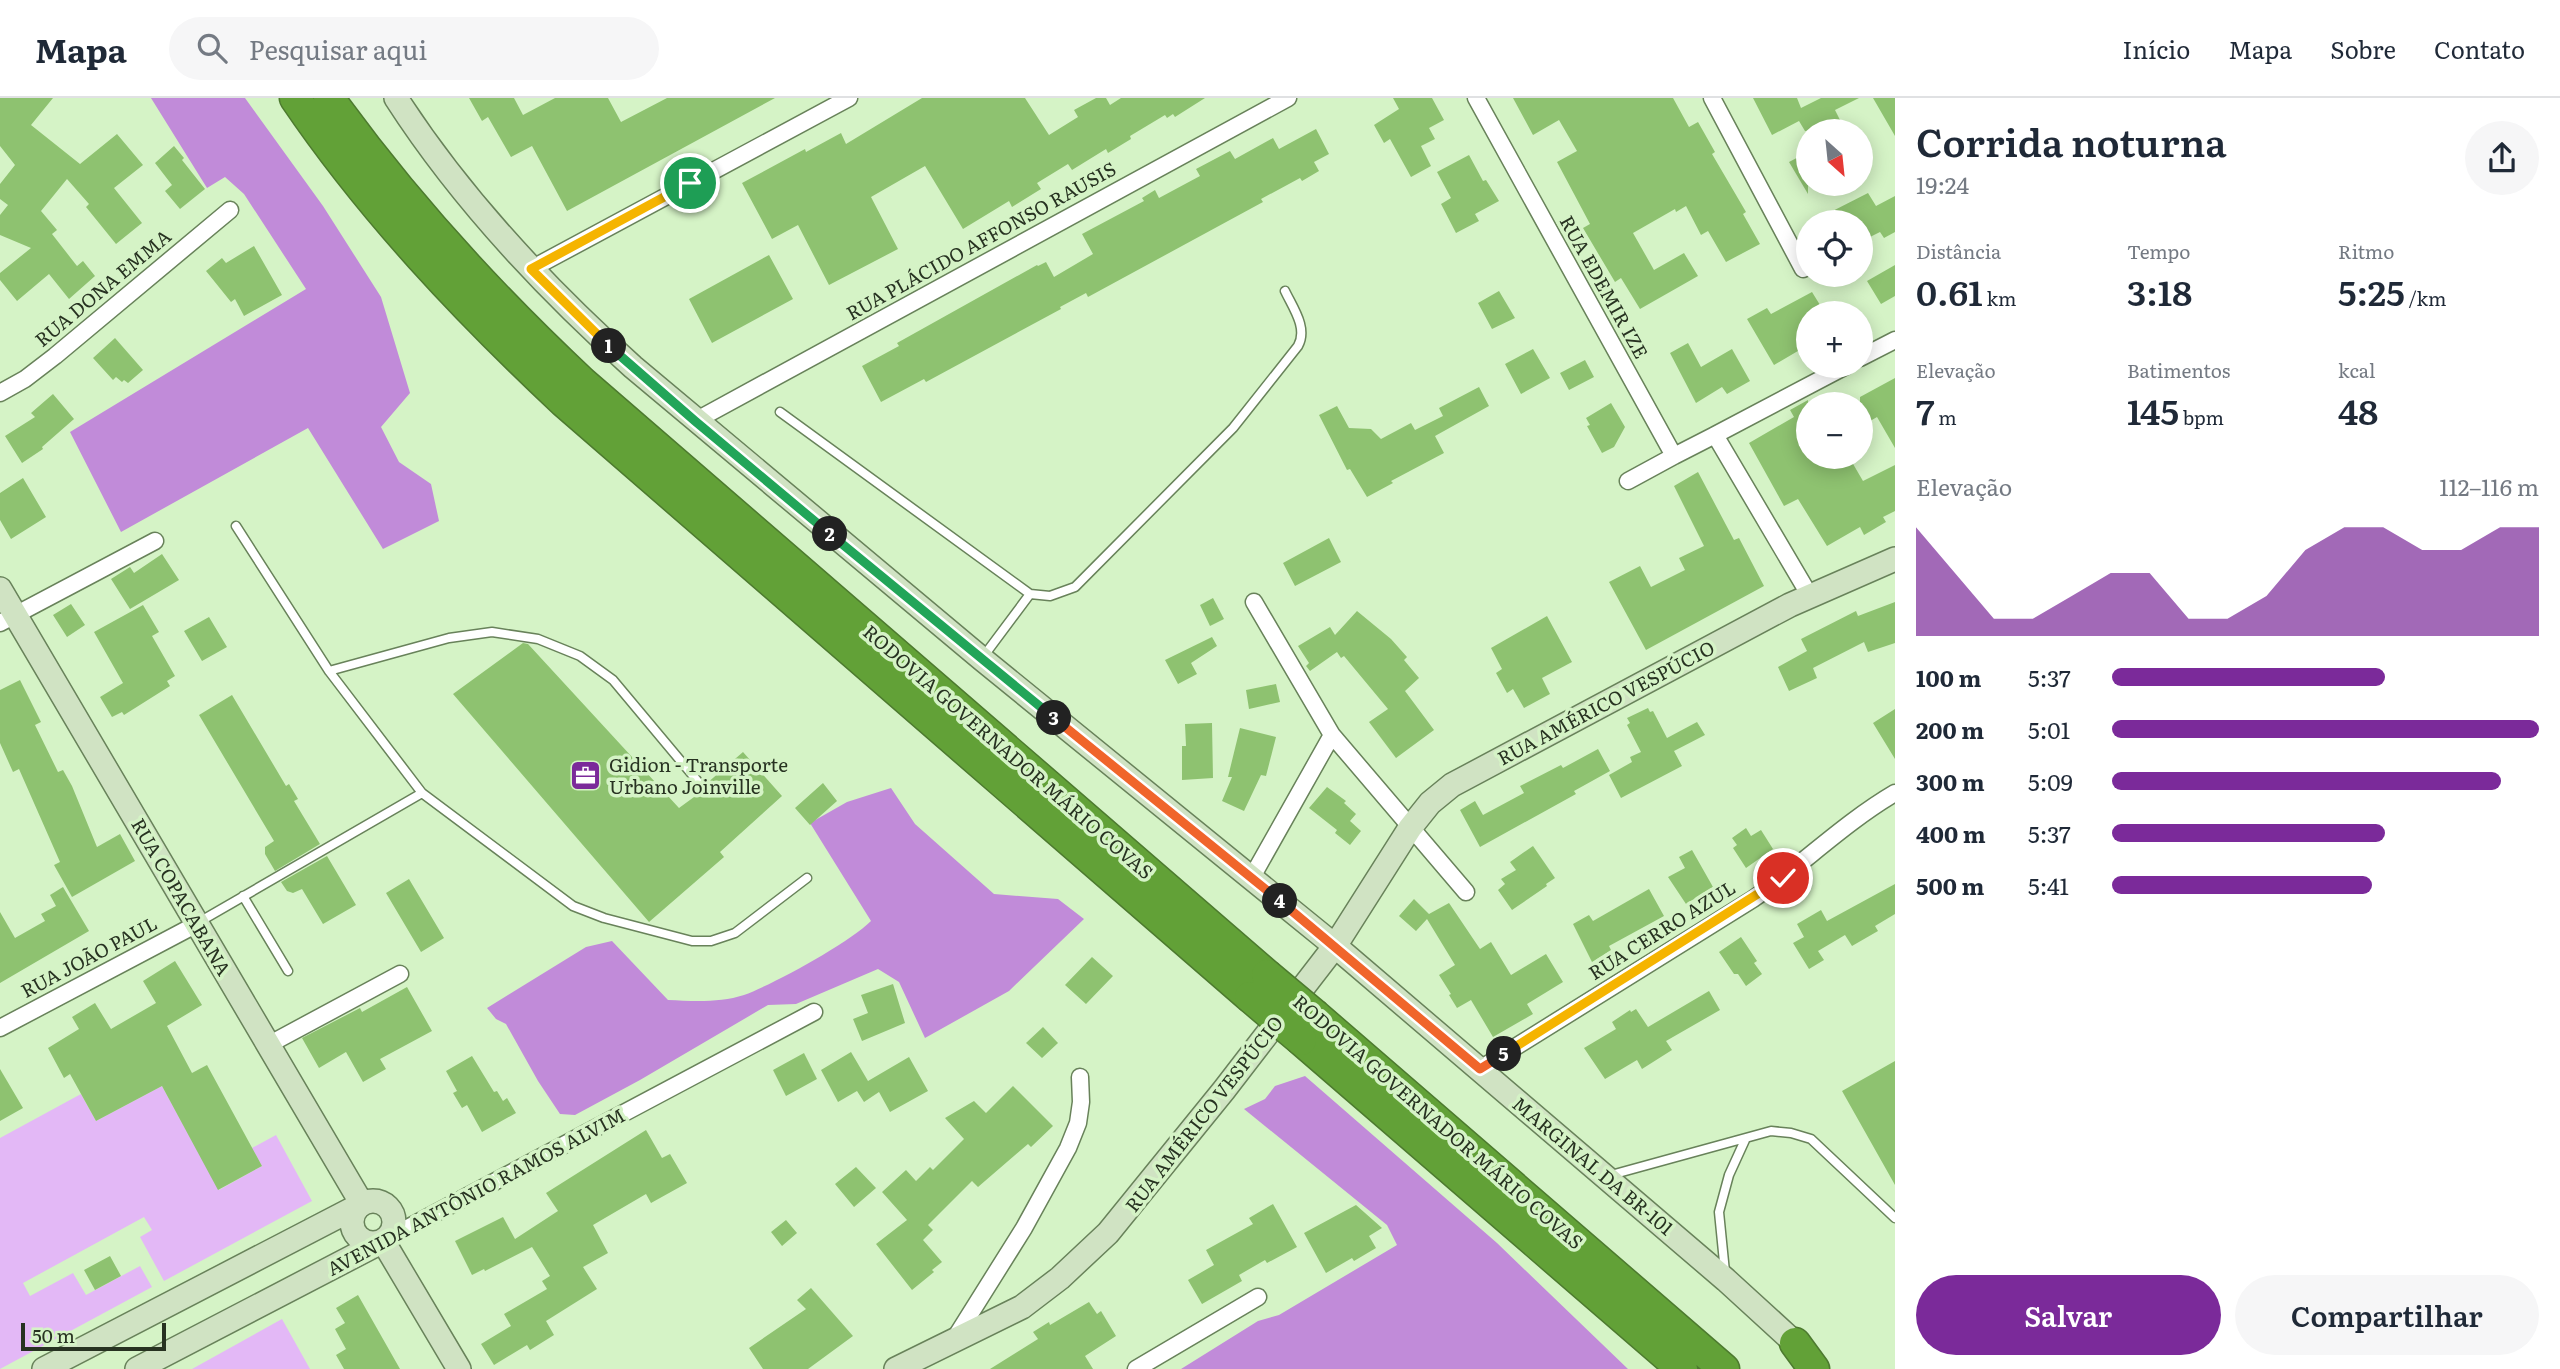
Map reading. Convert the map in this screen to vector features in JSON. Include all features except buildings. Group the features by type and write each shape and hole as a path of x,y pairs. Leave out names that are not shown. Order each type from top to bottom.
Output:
{"highway":[{"name":"RODOVIA GOVERNADOR MÁRIO COVAS","path":"295,98 313,125 408,243 464,304 604,439 1308,1028 1724,1369"},
{"name":"RODOVIA GOVERNADOR MÁRIO COVAS","path":"329,98 430,228 490,293 573,374 1259,986"},
{"name":"RODOVIA GOVERNADOR MÁRIO COVAS","path":"1308,1028 1682,1369"},
{"path":"1795,1343 1814,1369"}],"main road":[{"name":"MARGINAL DA BR-101","path":"396,98 443,165 531,269 581,320 695,421 1335,946 1726,1280 1795,1343"},
{"name":"RUA AMÉRICO VESPÚCIO","path":"896,1369 1022,1307 1060,1278 1108,1233 1224,1090 1335,946 1410,828 1430,803 1452,785 1810,596 1895,559"},
{"name":"RUA COPACABANA","path":"0,589 8,619 197,923 362,1204"},
{"path":"44,1369 362,1204 374,1201 391,1211 394,1224 392,1231 383,1241 459,1369"},
{"name":"AVENIDA ANTÔNIO RAMOS ALVIM","path":"136,1369 383,1241"}],"street":[{"path":"531,269 849,98"},
{"name":"RUA PLÁCIDO AFFONSO RAUSIS","path":"695,421 1288,98"},
{"name":"RUA EDEMIR IZE","path":"1476,98 1674,457"},
{"path":"1712,98 1796,256"},
{"name":"RUA DONA EMMA","path":"0,393 25,379 55,356 230,210"},
{"path":"1873,351 1895,340"},
{"path":"1628,481 1823,378"},
{"path":"1715,435 1810,596"},
{"path":"8,619 155,541"},
{"path":"1254,602 1332,735 1466,892"},
{"path":"1252,877 1332,735"},
{"name":"RUA CERRO AZUL","path":"1480,1069 1753,898 1783,878 1854,820 1895,793"},
{"name":"RUA JOÃO PAUL","path":"0,1028 197,923"},
{"path":"268,1045 400,974"},
{"name":"AVENIDA ANTÔNIO RAMOS ALVIM","path":"383,1241 814,1012"},
{"path":"954,1341 1024,1228 1068,1148 1078,1123 1080,1077"},
{"path":"1136,1369 1258,1297"},
{"name":"MARGINAL DA BR-101","path":"1795,1343 1822,1369"}],"lane":[{"path":"780,412 1030,594 1051,596 1075,587 1233,428 1298,346 1303,338 1302,328 1285,290"},
{"path":"236,526 330,671 422,793 573,906 604,918 692,941 711,941 735,933 807,878"},
{"path":"982,659 1030,594"},
{"path":"330,671 449,638 492,632 538,639 580,656 613,680 700,784"},
{"path":"197,923 422,793"},
{"path":"243,897 288,971"},
{"path":"1605,1177 1771,1131 1791,1133 1811,1139 1895,1218"},
{"path":"1726,1280 1719,1213 1729,1175 1745,1140"}],"shaded area":[{"path":"151,98 245,98 323,206 381,297 410,393 381,427 399,462 431,484 439,521 383,549 308,428 121,532 70,432 306,289 244,194 225,177 207,188"},
{"path":"891,788 915,824 994,894 1058,899 1084,919 1009,991 925,1038 899,982 878,969 796,1004 768,1005 575,1115 560,1114 506,1024 496,1019 487,1008 586,947 612,941 668,1000 706,1001 735,998 792,973 846,940 871,921 810,823 847,802"},
{"path":"1305,1076 1497,1243 1628,1369 1181,1369 1258,1321 1279,1315 1397,1245 1387,1225 1244,1109 1265,1099 1275,1086"},
{"path":"162,1086 219,1190 262,1166 252,1148 276,1135 312,1201 164,1281 140,1237 152,1230 144,1217 23,1283 30,1296 73,1273 86,1295 140,1266 152,1287 0,1369 0,1138 81,1094 96,1121"},
{"path":"282,1319 310,1369 192,1369"}],"place":[{"name":"Gidion - Transporte Urbano Joinville","path":"586,776"}],"route":[{"path":"690,183 531,269 581,320 695,421 982,659 1252,877 1480,1069 1783,878"}]}
